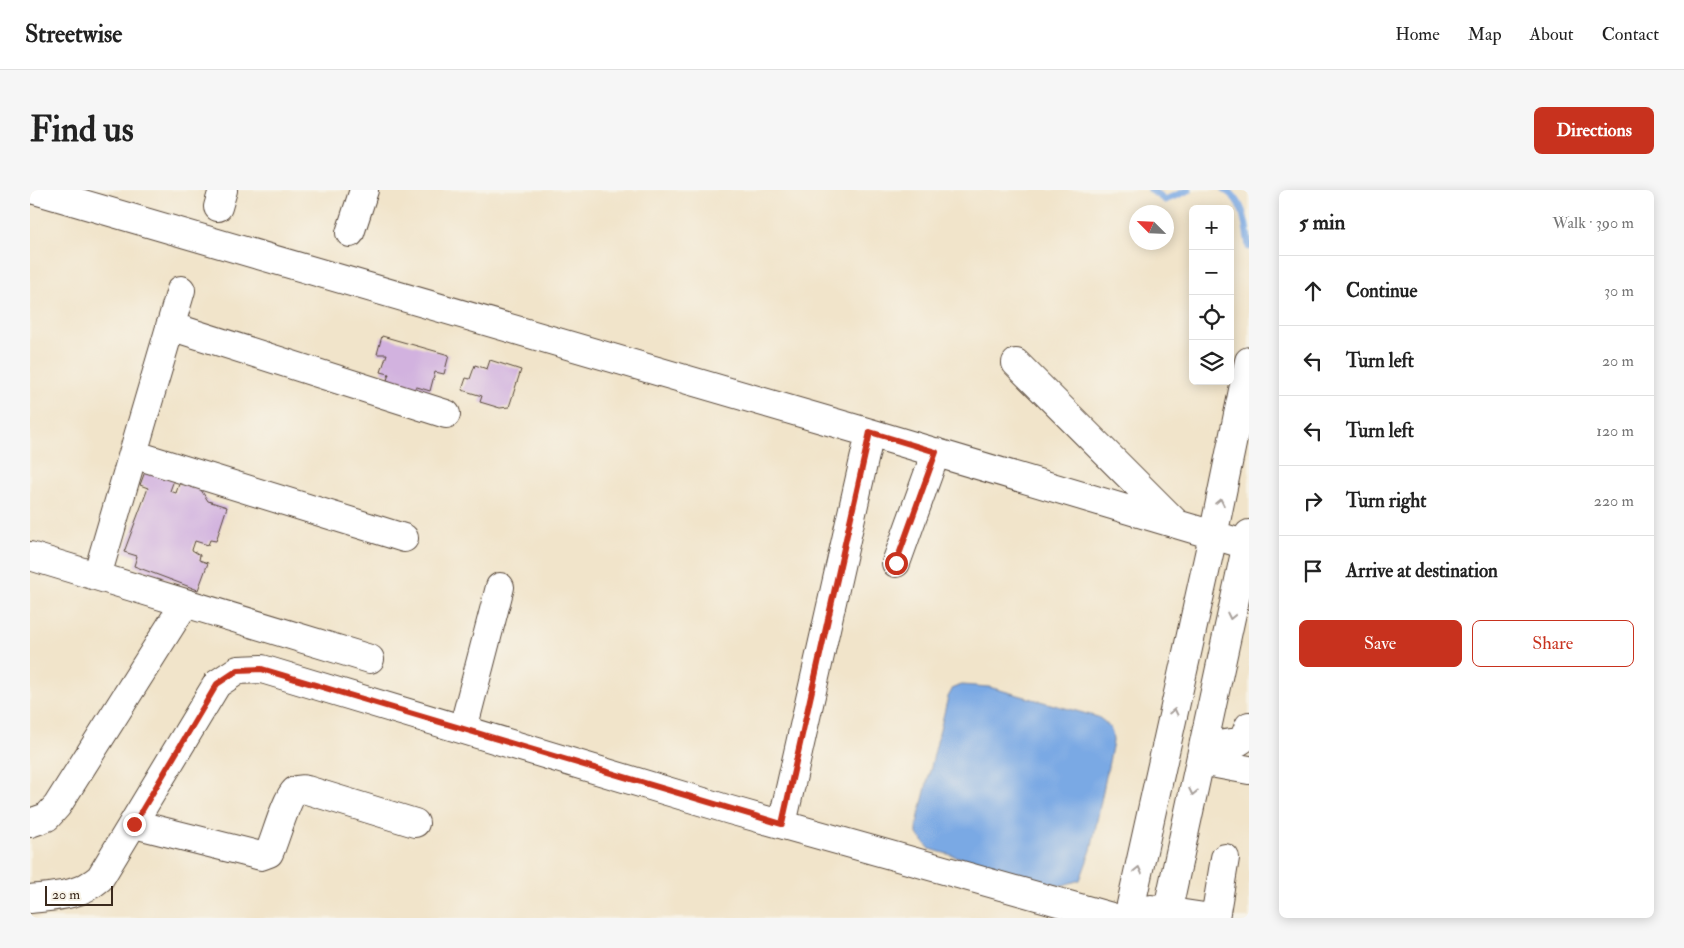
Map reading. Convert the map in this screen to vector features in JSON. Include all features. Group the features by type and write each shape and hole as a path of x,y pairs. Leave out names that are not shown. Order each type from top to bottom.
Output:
{"street":[{"path":"30,201 34,190 870,432 1178,526 1213,536 1248,540 1167,915"},
{"path":"350,233 364,190"},
{"path":"97,576 181,290"},
{"path":"170,326 446,414"},
{"path":"1125,914 1213,536 1249,361"},
{"path":"1016,363 1178,526"},
{"path":"782,824 870,432"},
{"path":"896,563 936,452"},
{"path":"133,454 404,538"},
{"path":"30,556 370,659"},
{"path":"463,729 500,588"},
{"path":"30,823 47,817 57,806 185,603"},
{"path":"30,899 77,893 90,887 100,878 217,684 238,670 262,669 782,824 1125,914 1211,918"},
{"path":"1201,754 1238,742 1244,738 1249,726"},
{"path":"1201,754 1249,770"},
{"path":"134,824 261,856 269,853 288,802 294,792 300,789 415,823"},
{"path":"1215,918 1225,858"}],"water":[{"path":"962,685 989,687 1098,717 1109,727 1113,742 1091,850 1080,880 1060,886 930,849 917,834 917,824 948,697 953,688"}],"building":[{"path":"382,336 449,355 444,374 435,372 430,391 417,387 411,390 394,392 396,384 387,380 389,374 381,372 387,354 377,354"},
{"path":"490,360 521,370 509,407 500,408 480,402 482,396 462,390 466,378 470,379 475,365 487,369"},
{"path":"146,469 174,480 170,491 176,493 179,484 191,484 201,490 208,501 227,507 216,541 210,540 208,545 195,541 192,550 200,555 199,560 208,563 198,590 134,566 137,556 124,552 148,488 140,485"}],"waterway":[{"path":"1151,190 1165,200 1189,190"},
{"path":"1225,190 1232,194 1241,207 1249,247"}],"route":[{"path":"134,824 217,684 238,670 262,669 782,824 870,432 936,452 896,563"}]}
